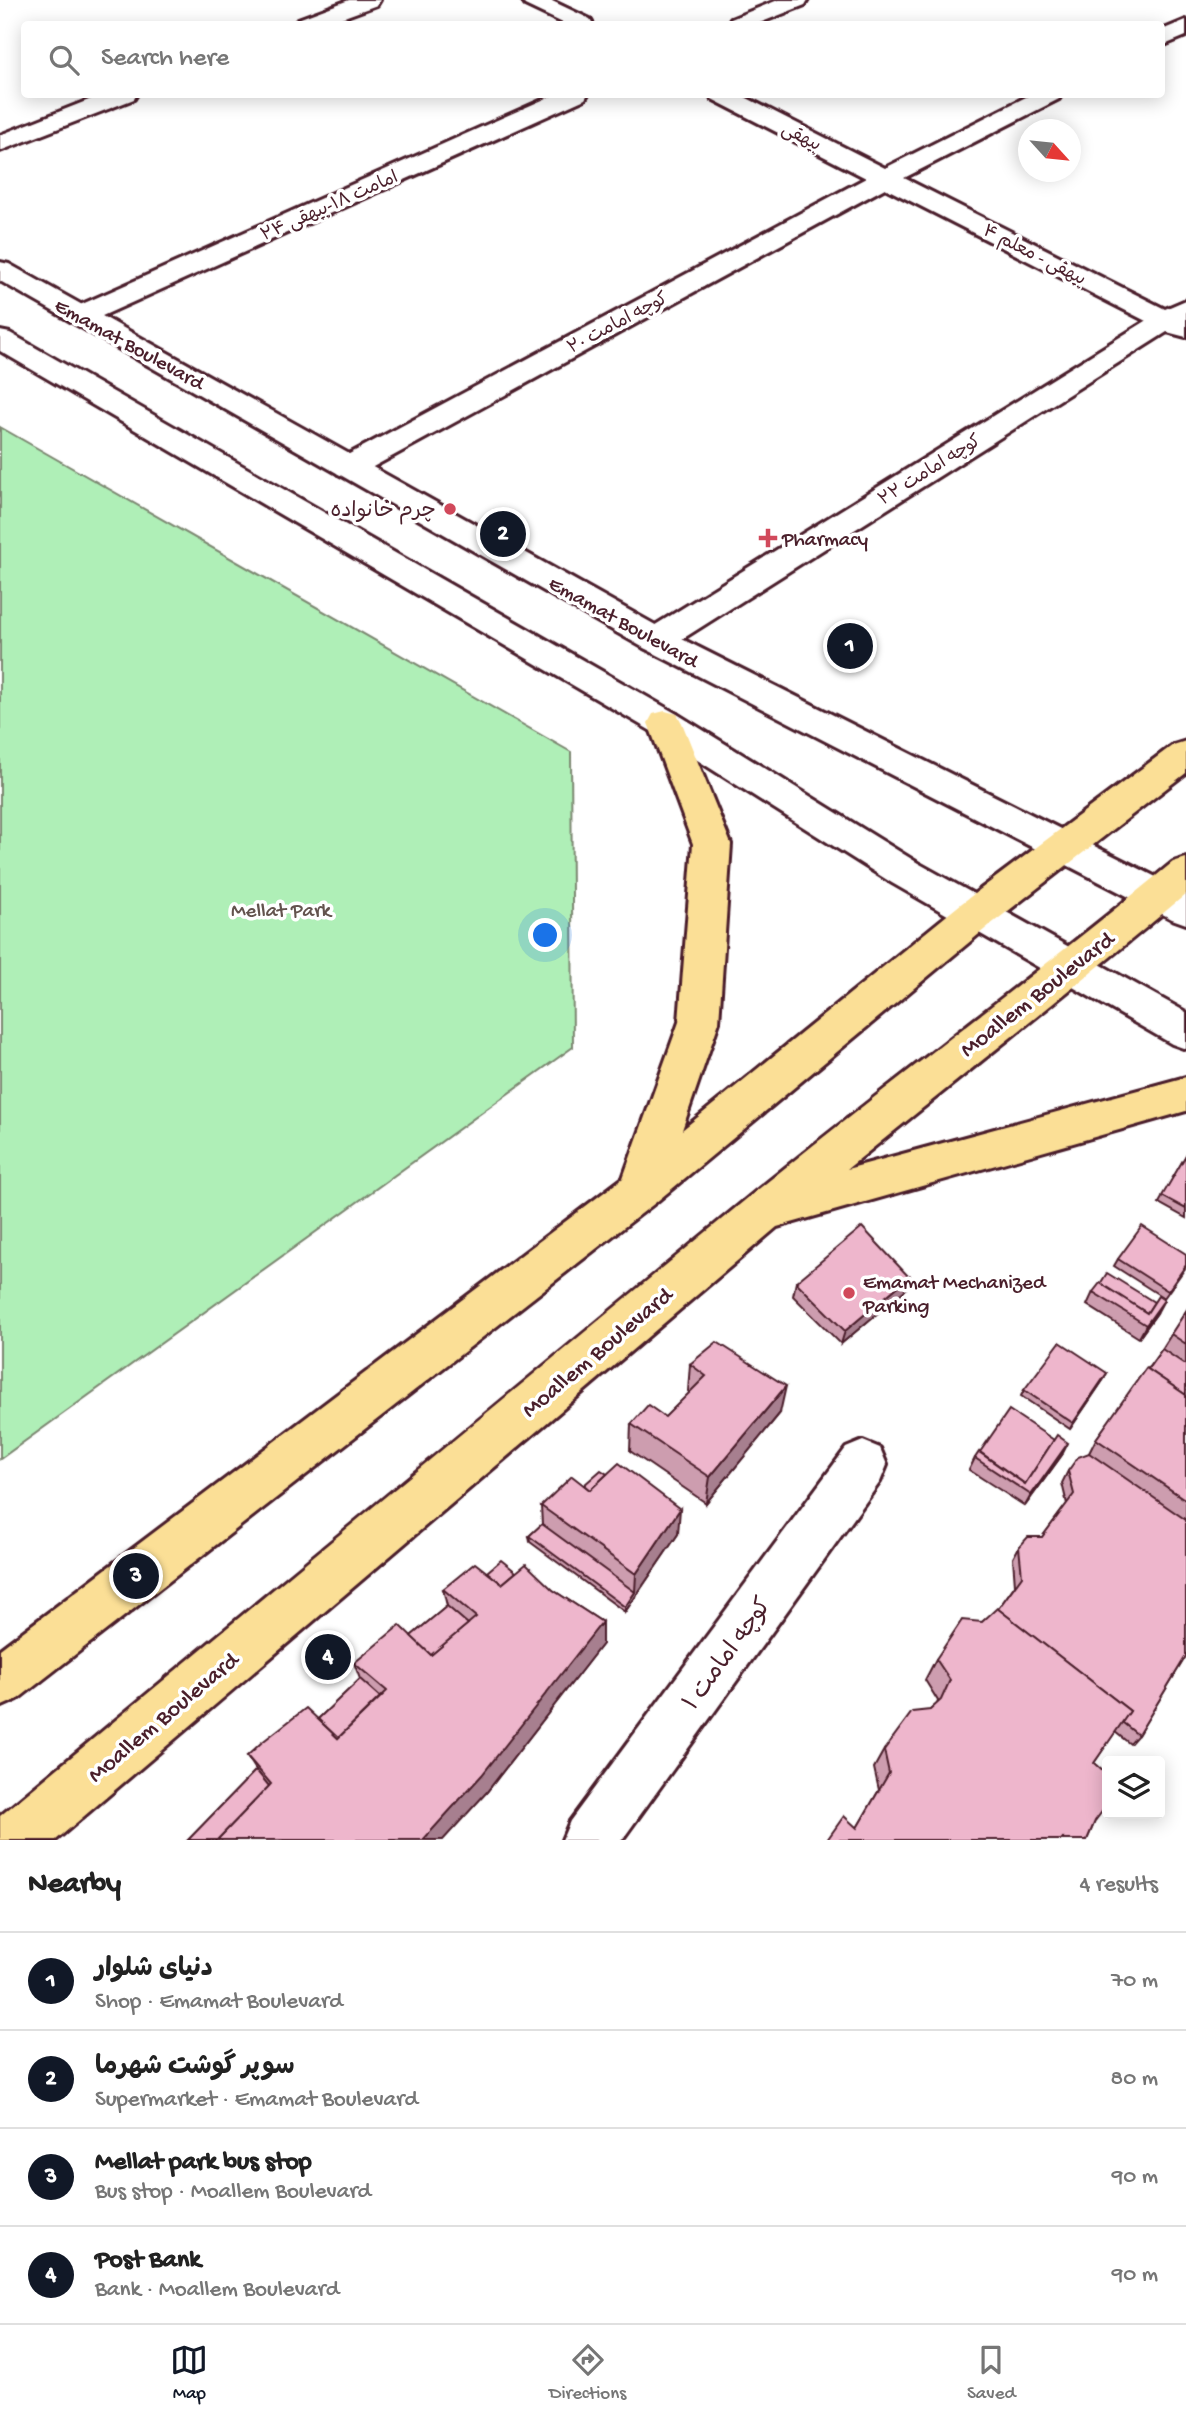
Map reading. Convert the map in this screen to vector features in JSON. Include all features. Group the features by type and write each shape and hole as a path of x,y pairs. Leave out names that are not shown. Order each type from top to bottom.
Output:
{"main road":[{"path":"640,1190 699,1022 712,844 666,723"},
{"path":"0,1681 640,1190 976,914 1186,754"},
{"name":"Moallem Boulevard","path":"13,1840 762,1213 1021,1004 1177,891"},
{"path":"762,1213 1186,1094"}],"street":[{"path":"314,21 369,0"},
{"path":"533,0 576,21"},
{"path":"746,21 797,0"},
{"path":"1165,37 1186,27"},
{"path":"0,144 116,98"},
{"name":"امامت ۱۸-بیهقی ۲۴","path":"81,315 569,98"},
{"name":"بیهقی","path":"728,98 884,178"},
{"name":"کوچه امامت ۲۰","path":"349,467 884,178 1043,98"},
{"name":"بیهقی - معلم ۴","path":"884,178 1179,320"},
{"name":"Emamat Boulevard","path":"0,270 656,640 1064,849 1177,891"},
{"name":"کوچه امامت ۲۲","path":"656,640 1179,320"},
{"path":"0,340 666,723 976,914 1186,1032"},
{"name":"کوچه امامت ۱","path":"589,1840 863,1465"}],"green space":[{"name":"Mellat Park","path":"0,427 571,752 573,1047 0,1459"}],"building":[{"path":"1186,1155 1186,1209 1162,1196"},
{"path":"1142,1226 1186,1254 1186,1265 1168,1291 1118,1259"},
{"name":"Emamat Mechanized Parking","path":"862,1227 909,1277 845,1331 796,1282"},
{"path":"1107,1273 1154,1302 1147,1313 1100,1284"},
{"path":"1100,1283 1147,1313 1158,1296 1164,1300 1146,1325 1093,1292"},
{"path":"1186,1311 1186,1344 1171,1334"},
{"path":"717,1342 786,1386 710,1477 631,1424 648,1405 665,1417 706,1376 690,1364"},
{"path":"1060,1342 1107,1373 1073,1423 1024,1390"},
{"path":"1162,1349 1186,1365 1186,1395 1148,1369"},
{"path":"1146,1368 1186,1395 1186,1500 1096,1439"},
{"path":"1009,1410 1054,1440 1025,1484 980,1452"},
{"path":"1057,1435 1068,1443 1031,1495 975,1458 979,1452 1025,1484"},
{"path":"1089,1453 1186,1520 1186,1656 1138,1735 1122,1722 1130,1711 998,1609 1022,1576 1019,1547 1028,1537 1042,1537 1074,1494 1068,1471 1078,1457"},
{"path":"619,1463 680,1509 636,1574 541,1506 572,1476 590,1490"},
{"path":"601,1470 607,1474 590,1490 584,1485"},
{"path":"542,1524 635,1592 625,1607 529,1536"},
{"path":"501,1560 516,1572 502,1584 487,1572"},
{"path":"475,1563 502,1584 526,1564 553,1590 602,1622 482,1775 423,1840 217,1840 271,1784 247,1756 261,1743 306,1708 338,1738 387,1691 354,1663 400,1625 431,1655 476,1617 443,1589"},
{"path":"447,1606 468,1624 431,1655 411,1636"},
{"path":"997,1608 1130,1711 1094,1763 1102,1770 1102,1812 1087,1840 827,1840 844,1816 857,1828 889,1773 884,1750 912,1712 930,1710 941,1700 950,1680 936,1659 962,1620 982,1622"},
{"path":"360,1679 380,1697 338,1738 318,1719"},
{"path":"256,1770 269,1786 217,1840 188,1840"}],"place":[{"name":"چرم خانواده","path":"450,509"},
{"name":"سوپر گوشت شهرما","path":"503,534"},
{"name":"Pharmacy","path":"768,538"},
{"name":"دنیای شلوار","path":"850,646"},
{"name":"Emamat Mechanized Parking","path":"849,1293"},
{"name":"Mellat park bus stop","path":"136,1576"},
{"name":"Post Bank","path":"328,1657"}]}
